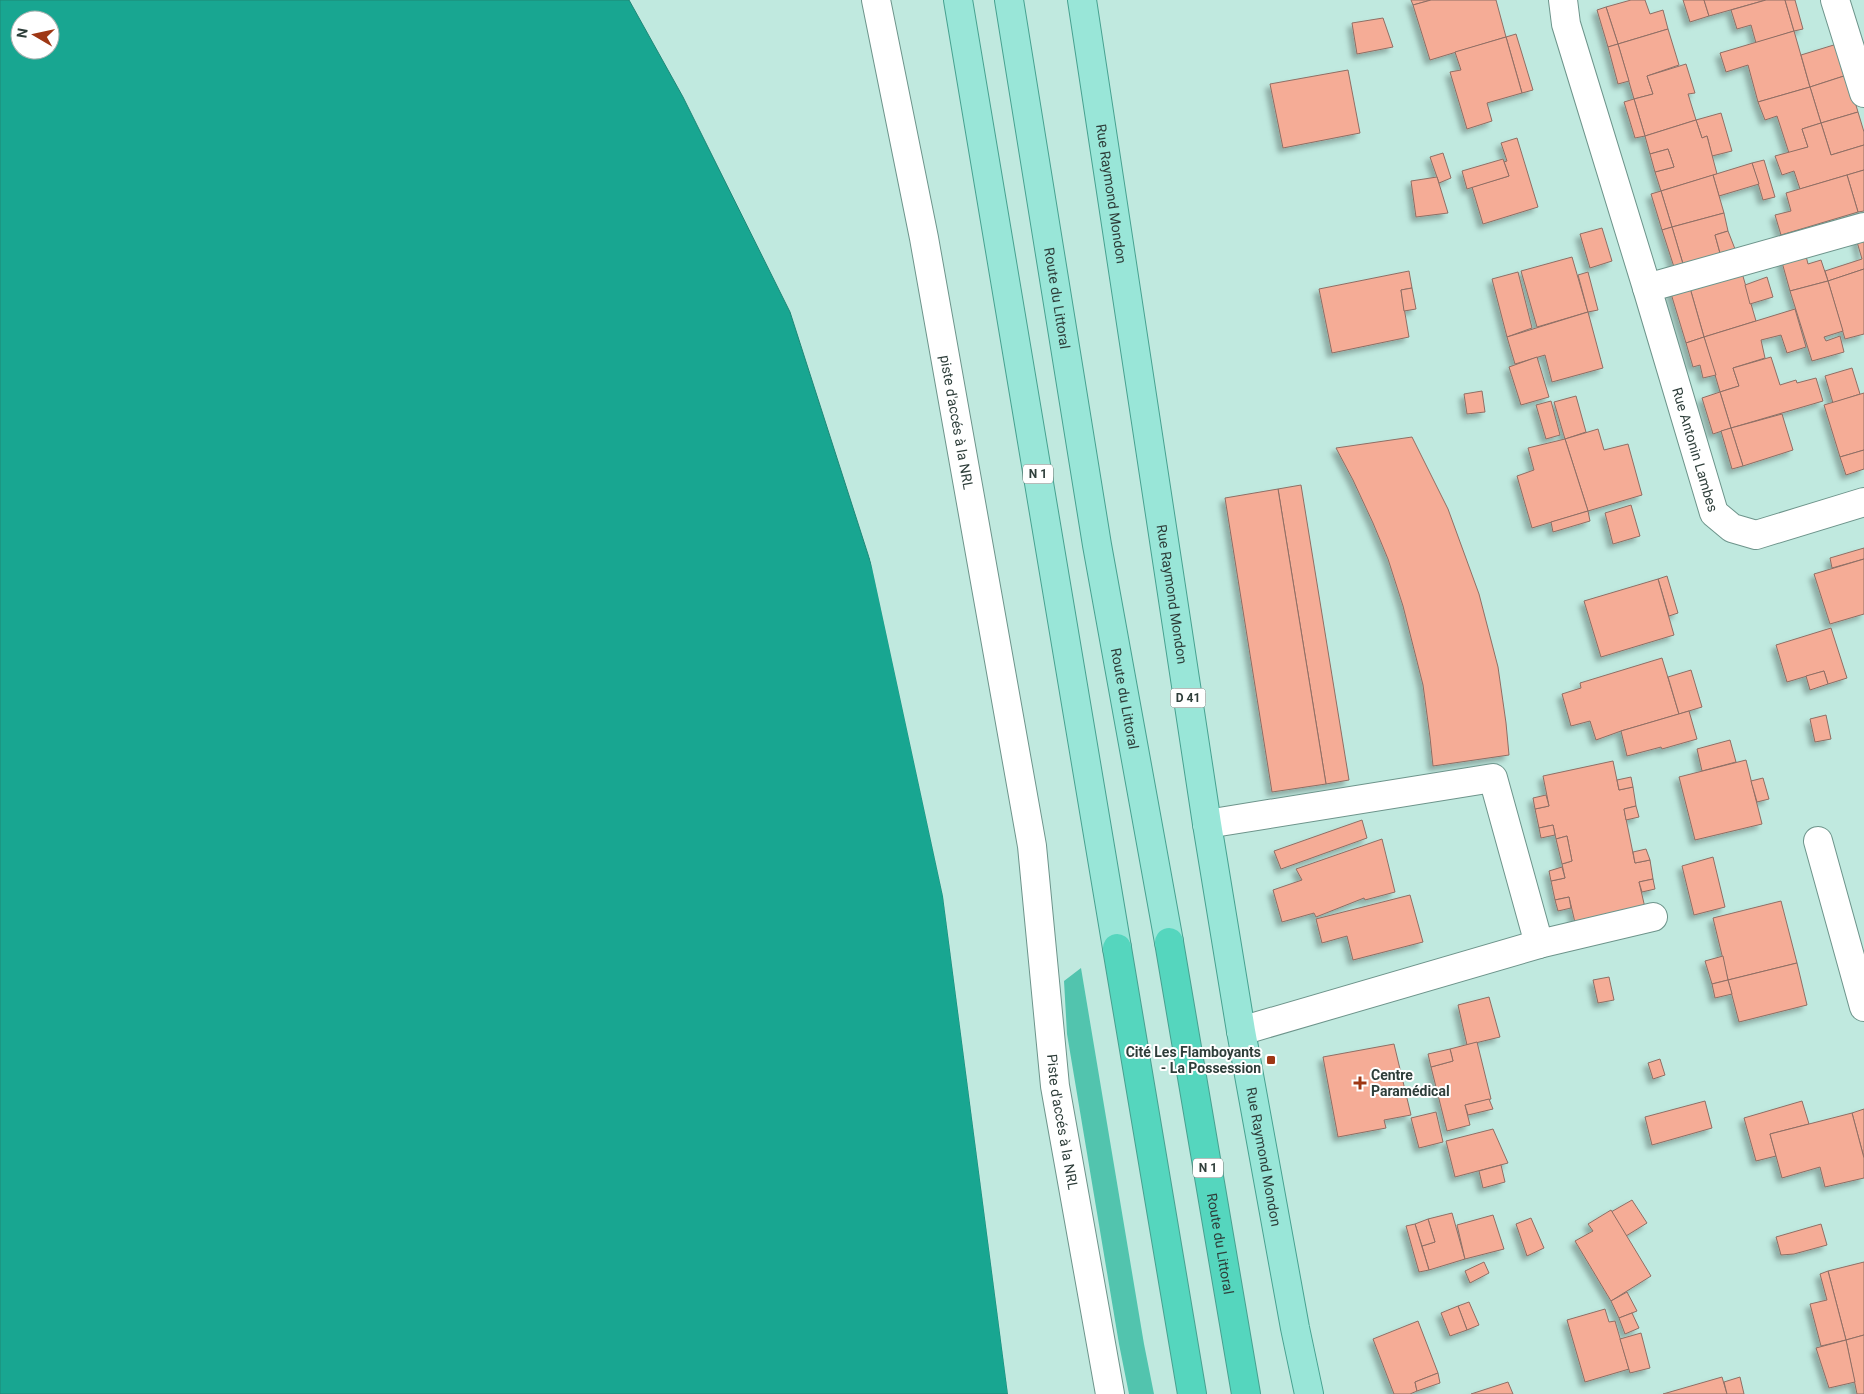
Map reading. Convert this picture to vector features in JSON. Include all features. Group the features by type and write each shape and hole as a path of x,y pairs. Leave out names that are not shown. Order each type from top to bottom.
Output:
{"highway":[{"name":"Route du Littoral","path":"1169,942 1246,1394"},
{"name":"N 1","path":"1117,948 1192,1394"}],"main road":[{"name":"N 1","path":"958,0 1117,948"},
{"name":"Route du Littoral","path":"1009,0 1097,545 1169,942"},
{"name":"Rue Raymond Mondon","path":"1082,0 1207,824 1241,1031 1295,1328 1309,1394"}],"street":[{"name":"piste d'accés à la NRL","path":"876,0 924,238 1032,846"},
{"name":"Rue Antonin Lambes","path":"1563,0 1566,24 1714,513 1732,528 1756,535 1864,502"},
{"path":"1835,0 1864,93"},
{"path":"1647,288 1864,227"},
{"path":"1207,824 1493,778 1539,944"},
{"path":"1818,841 1864,1007"},
{"name":"Piste d'accés à la NRL","path":"1032,846 1055,1086 1110,1394"},
{"path":"1241,1031 1539,944 1652,917"}],"shaded area":[{"path":"0,0 629,0 683,97 790,312 873,570 943,896 1008,1394 0,1394"},
{"path":"1081,968 1154,1394 1129,1394 1119,1344 1067,1034 1064,981"}],"pier":[{"path":"868,549 875,570 945,896 1011,1394 1008,1394 943,896"}],"building":[{"path":"1411,0 1431,0 1413,5"},
{"path":"1431,0 1496,0 1506,37 1430,60 1413,5"},
{"path":"1631,0 1645,0 1650,14 1663,10 1668,29 1618,44 1606,7"},
{"path":"1683,0 1704,0 1709,16 1690,22"},
{"path":"1704,0 1766,0 1709,16"},
{"path":"1766,0 1785,0 1794,31 1756,43 1751,25 1737,29 1731,10"},
{"path":"1785,0 1795,0 1803,29 1794,31"},
{"path":"1606,7 1618,44 1608,47 1597,10"},
{"path":"1383,18 1393,47 1357,54 1352,23"},
{"path":"1668,29 1679,65 1647,76 1653,94 1634,99 1618,44"},
{"path":"1794,31 1810,87 1758,102 1748,65 1726,72 1720,53"},
{"path":"1516,34 1533,90 1522,93 1506,37"},
{"path":"1506,37 1522,93 1487,103 1492,121 1467,129 1450,72 1461,70 1455,52"},
{"path":"1618,44 1629,81 1618,84 1608,47"},
{"path":"1837,44 1847,75 1810,87 1801,55"},
{"path":"1686,64 1695,93 1688,94 1696,120 1645,136 1634,99 1653,94 1647,76"},
{"path":"1348,70 1360,133 1283,148 1270,84"},
{"path":"1847,75 1858,112 1821,123 1810,87"},
{"path":"1810,87 1821,123 1802,129 1808,147 1789,153 1777,116 1765,120 1758,102"},
{"path":"1634,99 1645,136 1635,138 1624,102"},
{"path":"1858,112 1864,132 1864,145 1831,155 1821,123"},
{"path":"1721,113 1732,151 1712,156 1707,136 1702,138 1696,120"},
{"path":"1696,120 1702,138 1707,136 1717,174 1661,191 1655,172 1674,167 1668,149 1650,154 1645,136"},
{"path":"1821,123 1831,155 1864,145 1864,170 1800,189 1794,171 1782,175 1775,156 1808,147 1802,129"},
{"path":"1517,138 1538,207 1483,224 1472,187 1509,176 1504,162 1507,161 1501,143"},
{"path":"1668,149 1674,167 1655,172 1650,154"},
{"path":"1443,153 1451,178 1439,183 1430,157"},
{"path":"1503,159 1509,176 1467,189 1462,171"},
{"path":"1764,160 1775,197 1763,200 1752,163"},
{"path":"1752,163 1759,184 1719,196 1713,175"},
{"path":"1864,170 1864,211 1858,212 1847,175"},
{"path":"1713,175 1724,213 1672,227 1661,191"},
{"path":"1847,175 1858,212 1781,235 1775,215 1791,211 1786,193"},
{"path":"1437,177 1448,213 1416,217 1411,181"},
{"path":"1661,191 1672,227 1662,230 1651,194"},
{"path":"1724,213 1728,231 1715,235 1720,253 1683,264 1672,227"},
{"path":"1672,227 1683,264 1674,267 1662,230"},
{"path":"1602,228 1612,261 1590,268 1580,234"},
{"path":"1728,231 1735,249 1720,253 1715,235"},
{"path":"1864,233 1864,269 1828,281 1825,271 1862,259 1855,235"},
{"path":"1804,248 1808,264 1821,260 1828,281 1790,291 1780,255"},
{"path":"1572,257 1588,312 1537,327 1521,271"},
{"path":"1740,266 1756,321 1704,337 1688,281"},
{"path":"1864,269 1864,334 1845,339 1828,281"},
{"path":"1409,271 1412,288 1401,290 1409,337 1332,353 1319,289"},
{"path":"1518,272 1532,328 1507,337 1492,279"},
{"path":"1588,272 1598,310 1588,312 1578,275"},
{"path":"1767,277 1773,297 1750,304 1745,285"},
{"path":"1688,281 1704,337 1686,343 1669,287"},
{"path":"1828,281 1843,331 1824,337 1826,341 1840,336 1844,352 1812,361 1790,291"},
{"path":"1412,288 1416,309 1404,311 1401,290"},
{"path":"1795,309 1806,347 1787,353 1781,335 1761,340 1765,358 1733,368 1739,386 1720,392 1704,337"},
{"path":"1588,312 1603,368 1552,382 1545,355 1515,364 1507,337"},
{"path":"1704,337 1716,375 1703,378 1700,365 1693,367 1686,343"},
{"path":"1537,357 1549,397 1521,405 1509,367"},
{"path":"1771,357 1780,385 1796,380 1797,383 1816,378 1823,401 1731,428 1720,392 1739,386 1733,368"},
{"path":"1852,368 1860,394 1833,403 1825,376"},
{"path":"1482,391 1485,412 1467,414 1464,394"},
{"path":"1720,392 1731,428 1713,434 1702,398"},
{"path":"1864,393 1864,450 1840,457 1824,405"},
{"path":"1576,396 1586,432 1565,439 1554,402"},
{"path":"1551,401 1560,435 1546,439 1536,405"},
{"path":"1782,414 1793,450 1743,466 1731,428"},
{"path":"1731,428 1743,466 1732,469 1721,431"},
{"path":"1598,429 1604,450 1628,444 1642,495 1588,511 1565,439"},
{"path":"1412,437 1448,509 1479,594 1498,667 1509,755 1433,766 1423,685 1403,606 1388,559 1373,523 1336,448"},
{"path":"1565,439 1588,511 1532,528 1517,476 1534,470 1528,448"},
{"path":"1864,450 1864,469 1846,475 1840,457"},
{"path":"1301,485 1349,780 1326,784 1278,489"},
{"path":"1278,489 1326,784 1272,792 1225,498"},
{"path":"1631,505 1640,536 1613,544 1605,513"},
{"path":"1588,511 1590,521 1553,532 1551,522"},
{"path":"1864,548 1864,559 1832,568 1830,558"},
{"path":"1864,559 1864,614 1830,624 1814,574"},
{"path":"1667,576 1678,613 1669,616 1658,579"},
{"path":"1658,579 1674,635 1601,657 1584,601"},
{"path":"1831,628 1847,678 1828,684 1824,671 1787,682 1776,645"},
{"path":"1662,658 1679,714 1596,740 1590,721 1571,726 1562,694 1581,688 1580,683"},
{"path":"1691,670 1702,707 1679,714 1668,677"},
{"path":"1824,671 1828,684 1810,690 1806,676"},
{"path":"1689,711 1697,739 1627,756 1621,731"},
{"path":"1826,715 1831,739 1815,742 1810,719"},
{"path":"1730,740 1736,762 1702,771 1697,749"},
{"path":"1746,760 1762,824 1695,840 1679,777"},
{"path":"1613,761 1619,790 1633,787 1636,806 1624,809 1635,863 1650,860 1653,879 1639,882 1646,912 1577,931 1569,897 1555,900 1551,881 1565,878 1562,864 1572,861 1567,836 1556,839 1553,825 1539,828 1535,809 1549,806 1543,776"},
{"path":"1631,777 1633,787 1619,790 1617,780"},
{"path":"1763,778 1769,799 1757,802 1751,781"},
{"path":"1546,795 1549,806 1535,809 1533,798"},
{"path":"1636,806 1639,817 1626,820 1624,809"},
{"path":"1362,820 1367,838 1281,869 1274,851"},
{"path":"1553,825 1555,835 1541,838 1539,828"},
{"path":"1567,836 1572,861 1562,864 1556,839"},
{"path":"1382,839 1395,892 1365,900 1364,898 1316,917 1314,913 1282,922 1273,890 1302,880 1296,869"},
{"path":"1646,849 1650,860 1635,863 1633,852"},
{"path":"1713,857 1725,907 1694,915 1682,866"},
{"path":"1562,867 1565,878 1551,881 1549,871"},
{"path":"1653,879 1655,889 1642,892 1639,882"},
{"path":"1410,895 1423,942 1353,960 1347,936 1322,943 1316,919"},
{"path":"1569,897 1571,908 1558,911 1555,900"},
{"path":"1781,901 1797,963 1728,980 1713,918"},
{"path":"1723,956 1728,980 1712,984 1705,961"},
{"path":"1797,963 1807,1005 1739,1022 1728,980"},
{"path":"1609,977 1614,1000 1598,1003 1593,980"},
{"path":"1728,980 1732,994 1715,998 1712,984"},
{"path":"1489,997 1500,1037 1467,1045 1458,1005"},
{"path":"1477,1042 1491,1099 1465,1105 1470,1125 1447,1131 1431,1067 1453,1061 1450,1049"},
{"path":"1394,1044 1411,1115 1384,1120 1386,1128 1338,1137 1323,1057"},
{"path":"1450,1049 1453,1061 1431,1067 1428,1054"},
{"path":"1660,1059 1665,1075 1653,1079 1648,1063"},
{"path":"1489,1099 1493,1109 1468,1115 1465,1105"},
{"path":"1705,1101 1712,1128 1652,1145 1645,1117"},
{"path":"1802,1101 1809,1124 1770,1134 1776,1156 1756,1161 1744,1118"},
{"path":"1864,1109 1864,1158 1852,1113"},
{"path":"1436,1112 1443,1142 1419,1148 1411,1118"},
{"path":"1852,1113 1864,1158 1864,1178 1825,1187 1820,1167 1782,1178 1770,1134"},
{"path":"1493,1129 1508,1163 1455,1177 1446,1141"},
{"path":"1501,1165 1505,1182 1483,1188 1479,1171"},
{"path":"1632,1200 1647,1223 1626,1236 1611,1212"},
{"path":"1611,1210 1651,1276 1611,1301 1575,1241 1593,1231 1588,1224"},
{"path":"1452,1213 1465,1259 1429,1270 1422,1246 1435,1242 1428,1219"},
{"path":"1493,1215 1504,1249 1465,1259 1457,1225"},
{"path":"1531,1218 1544,1248 1527,1256 1516,1224"},
{"path":"1428,1219 1435,1242 1422,1246 1415,1224"},
{"path":"1415,1224 1429,1270 1419,1272 1406,1226"},
{"path":"1821,1224 1827,1245 1794,1254 1781,1255 1776,1237"},
{"path":"1484,1262 1489,1273 1470,1283 1465,1271"},
{"path":"1864,1262 1864,1335 1846,1340 1828,1271"},
{"path":"1828,1271 1846,1340 1821,1346 1810,1304 1827,1300 1820,1274"},
{"path":"1627,1292 1637,1311 1619,1318 1611,1301"},
{"path":"1469,1302 1479,1325 1467,1330 1458,1306"},
{"path":"1458,1306 1467,1330 1450,1336 1441,1313"},
{"path":"1605,1309 1609,1322 1615,1321 1629,1369 1585,1382 1567,1320"},
{"path":"1632,1313 1639,1328 1625,1334 1619,1318"},
{"path":"1418,1321 1438,1373 1415,1382 1417,1391 1410,1394 1394,1394 1373,1339"},
{"path":"1641,1333 1650,1368 1630,1373 1620,1339"},
{"path":"1864,1335 1864,1394 1857,1394 1846,1340"},
{"path":"1846,1340 1855,1382 1829,1388 1816,1348"},
{"path":"1438,1373 1440,1383 1417,1391 1415,1382"},
{"path":"1722,1377 1727,1394 1663,1394"},
{"path":"1740,1377 1744,1394 1727,1394 1724,1382"},
{"path":"1508,1382 1513,1394 1471,1394"}],"place":[{"name":"Cité Les Flamboyants - La Possession","path":"1271,1060"},
{"name":"Centre Paramédical","path":"1360,1083"}]}
